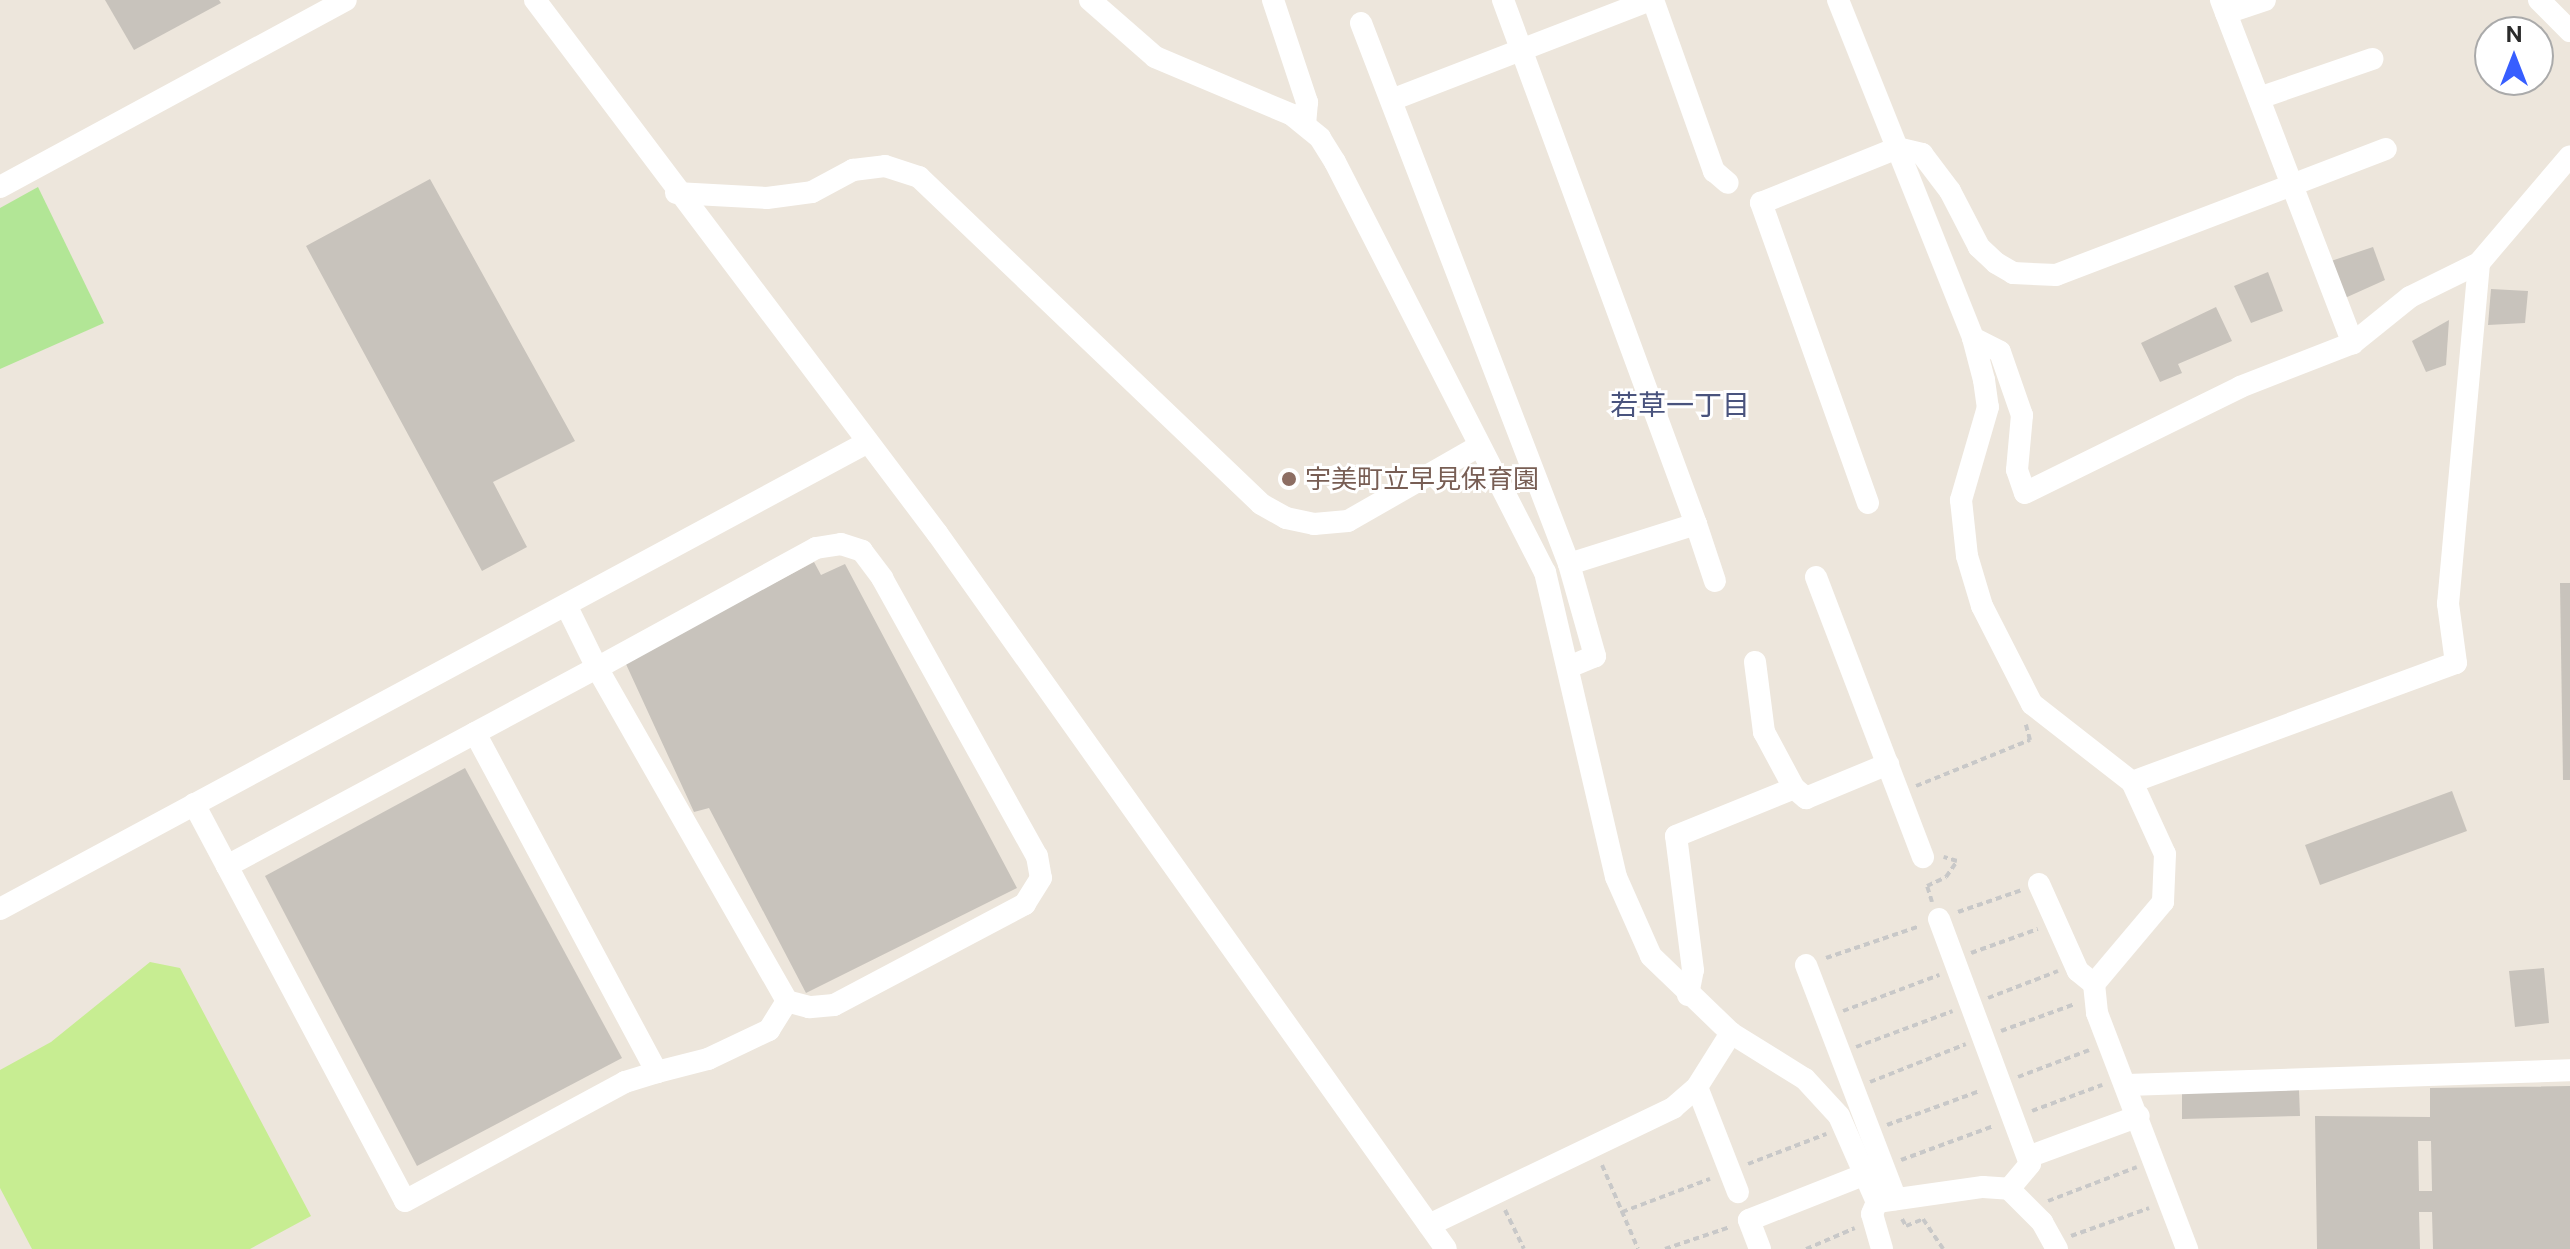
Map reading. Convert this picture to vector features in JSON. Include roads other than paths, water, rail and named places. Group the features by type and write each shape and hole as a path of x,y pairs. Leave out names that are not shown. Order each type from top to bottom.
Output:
{"street":[{"path":"0,187 346,0"},
{"path":"535,0 676,193 937,533 1446,1249"},
{"path":"1090,0 1155,57 1305,123 1335,162 1545,572 1571,666 1616,877 1651,956 1688,995 1731,1033 1805,1079 1845,1127 1875,1170"},
{"path":"1273,0 1307,102 1305,123"},
{"path":"1503,0 1715,581"},
{"path":"1394,99 1651,0 1714,171 1728,183"},
{"path":"1838,0 1973,338 1988,407 1961,500 1967,556 1982,606 2029,699 2132,782 2165,854 2163,902 2095,990"},
{"path":"2265,0 2224,6 2353,343"},
{"path":"2539,0 2570,31"},
{"path":"1361,23 1394,99 1569,564 1595,656 1571,666"},
{"path":"2259,98 2372,59"},
{"path":"1868,503 1761,203 1897,148 1922,154 1950,191 1979,247 2013,273 2056,275 2386,149"},
{"path":"1973,338 2000,352 2022,415 2017,470 2025,493 2240,387 2353,343 2410,297 2479,263 2570,156"},
{"path":"676,193 767,198 812,192 853,170 885,166 919,177 1261,504 1286,518 1314,524 1348,521 1479,446"},
{"path":"2132,782 2456,663 2448,604 2479,263"},
{"path":"0,909 866,443"},
{"path":"1569,564 1696,524"},
{"path":"227,866 816,548 841,544 862,551 882,578 1037,856 1041,878 1025,904 834,1005 787,1001"},
{"path":"1816,577 1923,857"},
{"path":"566,605 597,668 787,1001"},
{"path":"1755,662 1764,732 1794,788 1806,798 1888,764"},
{"path":"475,733 657,1072"},
{"path":"1688,995 1693,970 1676,836 1794,788"},
{"path":"194,804 405,1201 625,1082 708,1059 769,1030 787,1001"},
{"path":"2039,884 2075,964 2095,990 2109,1042 2187,1249"},
{"path":"1939,919 2030,1164 2009,1189"},
{"path":"1806,965 1870,1132 1875,1170 1884,1203 1882,1249"},
{"path":"1429,1225 1646,1124 1697,1087 1731,1033"},
{"path":"2125,1081 2570,1070"},
{"path":"1697,1087 1734,1181"},
{"path":"2028,1157 2139,1116"},
{"path":"1760,1249 1749,1220 1875,1170"},
{"path":"1884,1203 1983,1187 2009,1189 2042,1222 2055,1246"}],"place":[{"name":"宇美町立早見保育園","path":"1289,479"}],"district":[{"name":"若草一丁目","path":"1680,405"}]}
